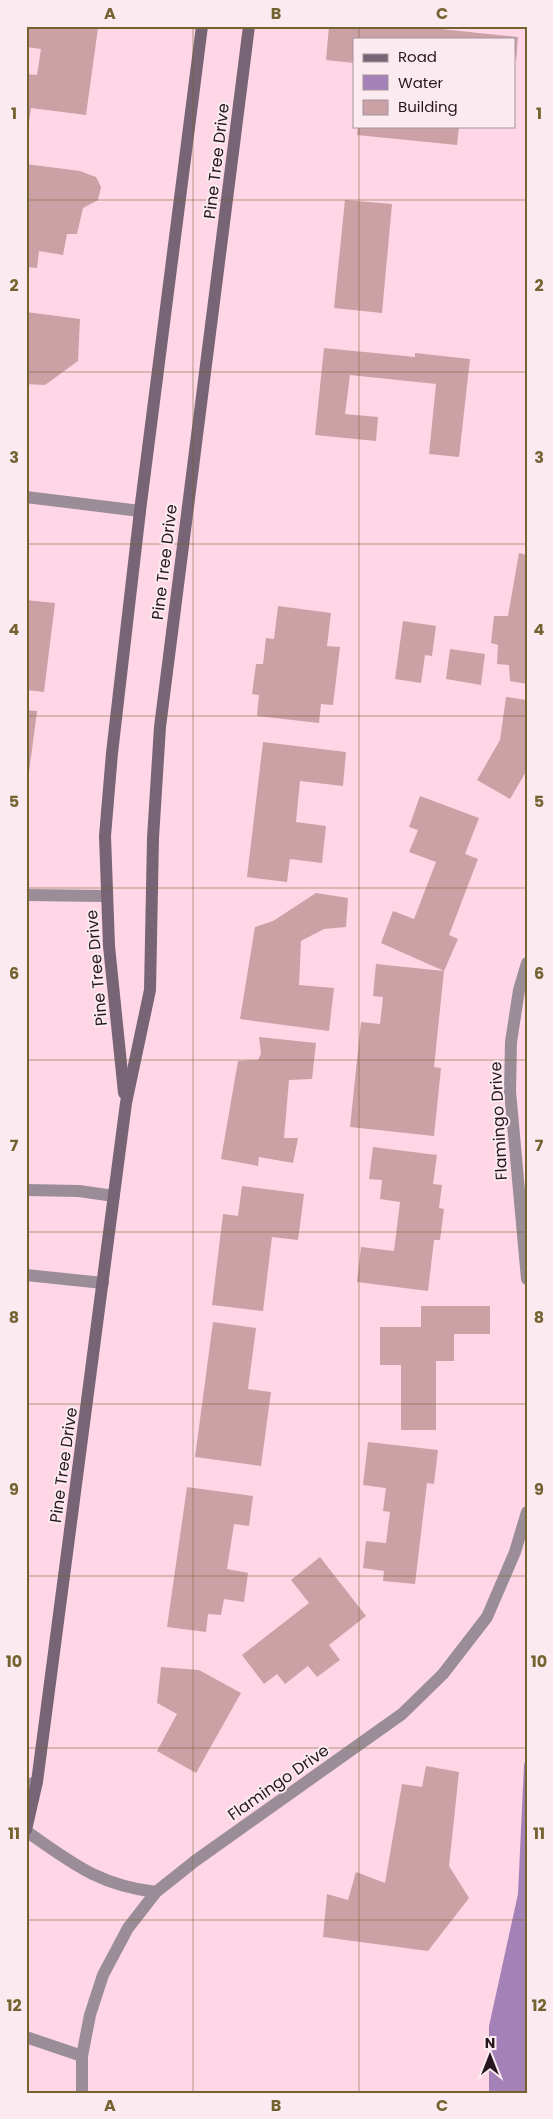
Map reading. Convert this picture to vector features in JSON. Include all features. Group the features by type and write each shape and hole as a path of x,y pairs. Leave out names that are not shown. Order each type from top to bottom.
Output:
{"main road":[{"name":"Pine Tree Drive","path":"126,1103 112,981 106,896 105,836 108,790 140,511 202,26"},
{"name":"Pine Tree Drive","path":"26,1830 103,1283 126,1103 150,990 153,838 160,727 249,26"}],"street":[{"path":"26,497 140,511"},
{"path":"26,895 106,896"},
{"name":"Flamingo Drive","path":"527,963 519,990 511,1042 510,1091 527,1279"},
{"path":"26,1190 79,1191 114,1196"},
{"path":"26,1274 103,1283"},
{"name":"Flamingo Drive","path":"82,2093 82,2056 90,2015 103,1975 128,1928 156,1892 195,1861 402,1714 444,1674 487,1617 516,1552 527,1512"},
{"path":"26,1830 88,1873 130,1889 156,1892"},
{"path":"26,2037 82,2056"}],"water":[{"path":"527,1754 527,2093 489,2093 489,2026 518,1894 524,1765"}],"building":[{"path":"26,26 83,26 98,28 86,115 31,108 28,130 26,129 26,74 37,75 41,49 26,47"},
{"path":"329,26 412,26 518,37 516,63 516,38 353,38 353,63 326,60"},
{"path":"358,128 459,128 457,145 357,135"},
{"path":"26,164 80,171 96,177 101,187 98,200 83,208 77,234 67,234 63,255 39,251 37,268 26,267"},
{"path":"345,200 392,204 382,313 334,308"},
{"path":"26,312 80,319 78,361 45,385 26,384"},
{"path":"324,348 415,357 415,353 470,359 459,457 429,454 436,384 350,375 345,414 378,417 376,441 315,435"},
{"path":"519,553 527,555 527,684 510,681 509,665 497,664 498,645 491,643 494,616 508,616"},
{"path":"26,600 55,603 44,692 26,690"},
{"path":"278,606 331,613 327,646 340,647 333,705 321,704 319,723 257,716 259,695 252,694 256,664 263,664 266,638 274,639"},
{"path":"403,621 436,626 432,656 425,655 421,683 395,679"},
{"path":"450,649 485,654 481,685 446,679"},
{"path":"506,697 527,700 527,770 510,799 477,780 500,740"},
{"path":"26,710 37,711 27,788 26,788"},
{"path":"263,742 346,752 343,786 300,781 296,822 326,826 322,863 290,859 287,882 247,877"},
{"path":"420,796 479,818 465,854 478,859 449,935 458,939 444,971 381,943 393,911 414,919 436,862 409,852 418,830 409,827"},
{"path":"316,893 348,898 346,927 324,929 301,941 299,985 334,988 329,1031 240,1019 255,927 273,921"},
{"path":"376,964 444,971 434,1067 441,1068 434,1136 350,1127 361,1022 380,1024 383,997 373,996"},
{"path":"259,1037 316,1043 312,1079 289,1080 284,1138 298,1138 293,1163 259,1157 258,1166 221,1159 238,1061 258,1060 261,1054"},
{"path":"373,1147 437,1155 433,1184 442,1185 439,1208 444,1209 440,1240 434,1240 428,1291 357,1282 361,1247 394,1251 400,1202 380,1199 382,1180 369,1179"},
{"path":"242,1186 304,1194 298,1240 272,1237 263,1311 212,1305 223,1214 238,1216"},
{"path":"421,1306 490,1306 490,1334 454,1334 454,1361 436,1361 436,1430 401,1430 401,1365 380,1365 380,1327 421,1327"},
{"path":"213,1322 256,1328 248,1389 271,1392 261,1466 195,1457"},
{"path":"368,1442 438,1450 434,1484 427,1483 415,1584 383,1581 384,1571 363,1568 366,1541 386,1543 390,1512 383,1511 386,1488 363,1485"},
{"path":"187,1487 253,1496 249,1526 234,1524 227,1569 248,1573 244,1602 224,1599 221,1615 208,1614 206,1632 167,1627"},
{"path":"320,1557 366,1616 329,1645 340,1660 317,1677 308,1666 285,1684 277,1674 264,1684 242,1655 309,1603 291,1580"},
{"path":"161,1667 199,1670 241,1693 196,1773 157,1751 177,1714 157,1703"},
{"path":"426,1766 459,1772 449,1866 469,1898 428,1951 323,1937 327,1894 348,1900 356,1872 385,1883 402,1784 422,1787"}]}
